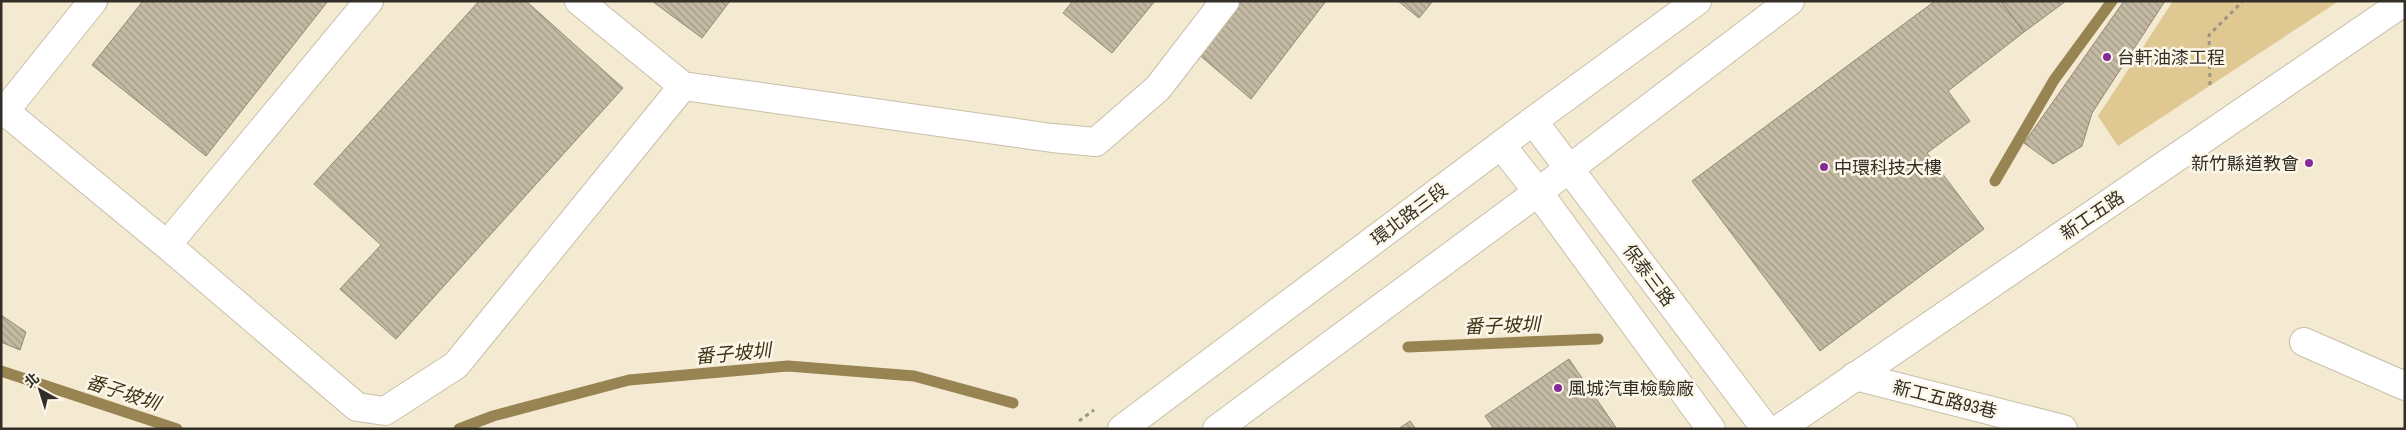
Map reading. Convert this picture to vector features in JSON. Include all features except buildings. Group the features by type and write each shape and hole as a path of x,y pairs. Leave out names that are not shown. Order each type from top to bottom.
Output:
{"street":[{"path":"93,1 3,109 167,245 357,407 385,411 456,365 683,86"},
{"path":"167,245 369,1"},
{"path":"579,1 683,86 1052,138 1096,142 1158,88 1225,1"},
{"name":"環北路三段","path":"1122,429 1533,121 1697,1"},
{"path":"1217,429 1569,169 1790,1"},
{"name":"新工五路","path":"1779,429 2405,1"},
{"name":"保泰三路","path":"1533,121 1766,429"},
{"path":"1501,145 1538,192 1711,429"},
{"path":"2304,342 2405,386"},
{"name":"新工五路93巷","path":"1855,376 2063,429"}],"path":[{"path":"2210,85 2209,35 2243,1"}],"shaded area":[{"path":"2173,1 2339,1 2118,146 2098,116"}],"waterway":[{"path":"1995,181 2054,80 2112,1"},
{"name":"番子坡圳","path":"1408,347 1598,339"},
{"name":"番子坡圳","path":"459,429 493,416 629,380 788,366 914,376 1013,403"},
{"name":"番子坡圳","path":"1,371 177,429"}],"place":[{"name":"台軒油漆工程","path":"2107,57"},
{"name":"新竹縣道教會","path":"2309,163"},
{"name":"中環科技大樓","path":"1824,167"},
{"name":"風城汽車檢驗廠","path":"1558,388"}]}
